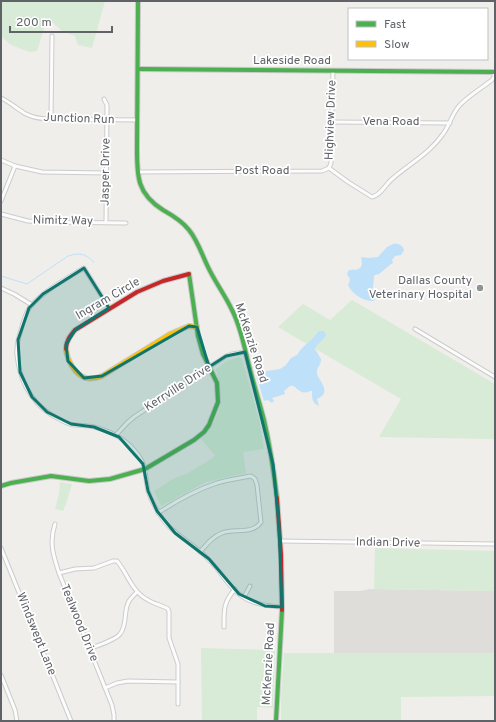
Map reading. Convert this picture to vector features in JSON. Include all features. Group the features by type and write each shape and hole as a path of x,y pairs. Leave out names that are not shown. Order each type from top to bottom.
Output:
{"street":[{"name":"McKenzie Road","path":"138,1 137,120 138,172 141,189 151,202 180,220 193,234 209,269 233,311 264,420 277,498 282,584 276,721"},
{"path":"51,120 52,36"},
{"name":"Lakeside Road","path":"138,69 495,72"},
{"name":"Highview Drive","path":"329,168 333,71"},
{"path":"329,168 372,197 380,194 386,185 430,149 443,135 454,112 461,103 492,80 495,72"},
{"name":"Junction Run","path":"1,98 26,114 51,120 137,120"},
{"name":"Jasper Drive","path":"104,99 107,105 106,222"},
{"name":"Vena Road","path":"332,122 450,123"},
{"path":"1,160 15,166 42,172 106,173"},
{"path":"1,201 15,166"},
{"name":"Post Road","path":"138,172 322,171 329,168"},
{"name":"Nimitz Way","path":"1,214 28,221 41,222 126,223"},
{"path":"109,308 84,268 43,294 29,308 18,340 16,352 20,372 26,387 38,404 47,412 70,424 94,427 113,433 135,451 144,464 148,491 158,513 175,533 209,559 239,594 253,602 265,606 282,607"},
{"name":"Ingram Circle","path":"189,274 197,327 190,326 170,334 102,376 84,378 68,361 65,354 66,345 70,336 75,330 109,308 137,292 163,281 189,274"},
{"path":"1,288 32,305"},
{"path":"1,486 51,476 89,481 110,479 145,469 194,440 204,432 209,425 218,402 217,383 203,354 197,327"},
{"path":"415,330 495,377"},
{"name":"Kerrville Drive","path":"116,435 127,422 226,356 245,352"},
{"path":"158,513 174,502 217,483 251,476 255,479 257,485 260,524 255,528 223,532 209,542 200,552"},
{"name":"Tealwood Drive","path":"55,524 52,532 52,542 59,573 112,705 114,721"},
{"name":"Indian Drive","path":"280,541 495,544"},
{"name":"Windswept Lane","path":"1,548 71,721"},
{"path":"59,573 75,568 94,568 117,561 137,592 147,600 168,608 169,638 178,664 178,704"},
{"path":"244,597 250,586"},
{"path":"224,627 224,606 229,596 235,590"},
{"path":"89,649 116,638 120,634 126,618 126,608 129,601 137,592"},
{"path":"1,676 15,710 17,721"},
{"path":"105,688 117,683 128,681 178,682"}],"highlighted area":[{"path":"84,268 109,308 75,330 66,345 68,361 84,378 102,376 189,326 197,327 209,367 226,356 245,352 273,464 279,524 282,607 265,606 239,594 209,559 175,533 157,511 148,491 143,464 119,437 94,427 71,424 47,412 32,397 20,372 18,340 29,308 43,294"}],"shaded area":[{"path":"370,589 495,591 495,653 334,653 334,591 360,591"}],"green space":[{"path":"1,1 105,1 92,48 78,45 75,36 62,31 53,23 46,24 37,51 29,52 11,45 1,36"},
{"path":"352,300 495,384 495,439 379,437 401,399 278,327 303,304 330,320"},
{"path":"239,357 242,359 259,419 264,449 243,452 246,473 206,482 161,506 154,491 173,479 188,473 215,456 201,439 212,426 219,410 220,391 216,369 227,361"},
{"path":"60,482 72,484 63,511 55,509 59,494"},
{"path":"375,548 495,551 495,591 374,589"},
{"path":"201,648 275,650 273,708 257,707 257,721 202,721"},
{"path":"284,653 495,653 495,696 401,697 401,721 281,721"}],"water":[{"path":"393,244 400,245 404,250 401,255 395,256 392,260 393,263 374,276 373,288 370,295 375,299 374,301 366,300 358,296 348,285 350,280 347,275 348,271 361,267 361,257 378,257 387,247"},
{"path":"319,331 324,331 326,335 315,349 321,359 317,373 324,389 323,395 317,399 319,406 313,400 312,391 301,392 292,386 284,391 285,394 272,398 274,401 272,403 268,400 264,401 256,375 267,371 280,369 286,365 291,358 297,355"}],"waterway":[{"path":"1,276 27,284 68,256 82,254 94,262"}],"traffic: fast":[{"path":"138,1 137,166 140,183 143,190 154,204 180,221 192,234 235,317 241,333 264,420 272,459 277,498"},
{"path":"138,69 495,72"},
{"path":"1,486 51,476 89,481 110,479 145,469 194,440 204,432 209,425 218,402 217,383 203,354 198,336 189,274"},
{"path":"276,721 282,610"}],"traffic: slow":[{"path":"66,349 68,358 78,374 86,378 94,378 102,376 170,334 189,326 197,327"}],"traffic: jam":[{"path":"66,349 68,341 75,330 137,292 163,281 189,274"},
{"path":"277,498 281,554 282,610"}],"place":[{"name":"Dallas County Veterinary Hospital","path":"480,288"}]}
